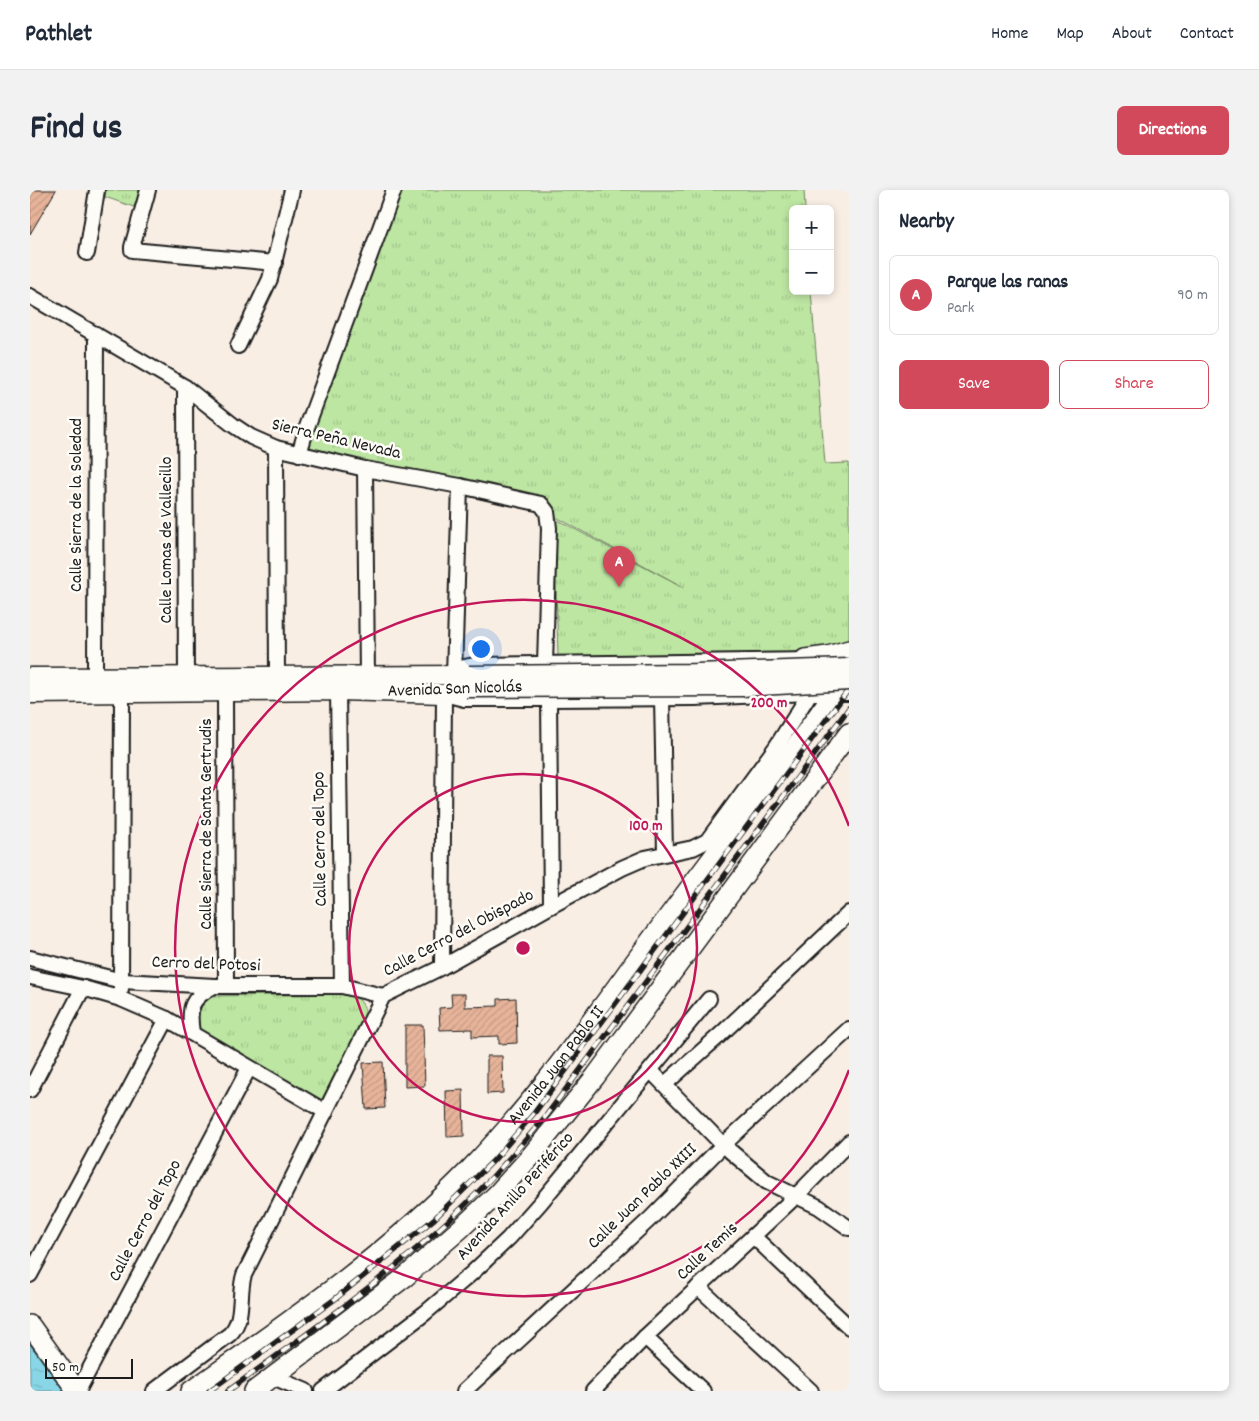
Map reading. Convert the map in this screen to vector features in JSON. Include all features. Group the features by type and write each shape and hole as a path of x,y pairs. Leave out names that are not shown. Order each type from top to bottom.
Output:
{"main road":[{"path":"812,660 849,650"},
{"name":"Avenida Juan Pablo II","path":"191,1391 266,1338 380,1251 437,1201 507,1129 569,1051 841,693 849,669"},
{"name":"Avenida Juan Pablo II","path":"254,1391 405,1277 489,1202 524,1164 601,1069 849,733"},
{"path":"30,1325 77,1391"}],"street":[{"path":"87,253 97,190"},
{"path":"148,190 132,249 275,263"},
{"path":"238,346 264,293 275,263 292,190"},
{"path":"299,454 310,419 394,190"},
{"name":"Sierra Peña Nevada","path":"30,296 185,387 233,425 252,437 276,448 365,469 460,486 541,504 547,512 549,528 545,664"},
{"name":"Calle Sierra de la Soledad","path":"96,334 96,676"},
{"name":"Calle Lomas de Vallecillo","path":"185,387 186,685"},
{"path":"276,448 277,676"},
{"path":"365,469 367,676"},
{"path":"460,486 463,679"},
{"path":"463,679 460,668 474,665 812,660 849,663"},
{"name":"Calle Cerro del Obispado","path":"154,1391 230,1334 235,1328 238,1321 241,1285 244,1275 383,996 442,967 622,868 644,858 693,848 707,841 776,747 810,693 812,660"},
{"name":"Avenida San Nicolás","path":"30,677 96,676 186,685 225,693 338,691 444,694 463,679 849,669"},
{"name":"Avenida San Nicolás","path":"30,694 122,693 277,676 367,676 740,687 849,681"},
{"name":"Calle Cerro del Topo","path":"338,691 342,986"},
{"path":"121,999 122,693"},
{"name":"Calle Sierra de Santa Gertrudis","path":"221,985 225,693"},
{"path":"442,967 444,694 464,699 549,699 746,697 841,693"},
{"path":"662,698 665,853"},
{"path":"549,699 550,906"},
{"path":"665,1084 720,1035 849,913"},
{"name":"Cerro del Potosi","path":"30,958 122,981 221,985 342,986 383,996"},
{"path":"30,977 83,988 121,999 192,1033 326,1112"},
{"path":"192,1033 190,1014 196,998 199,994 221,985"},
{"path":"30,1090 83,988"},
{"name":"Avenida Anillo Periférico","path":"323,1391 432,1307 503,1244 651,1070 708,999"},
{"path":"30,1275 167,1020"},
{"name":"Calle Juan Pablo XXIII","path":"464,1391 651,1218 723,1145 849,1029"},
{"name":"Calle Cerro del Topo","path":"77,1391 249,1068"},
{"path":"651,1070 723,1145 767,1182 819,1208 849,1228"},
{"name":"Calle Temis","path":"596,1390 646,1337 795,1196 849,1142"},
{"path":"753,1236 849,1326"},
{"path":"698,1287 811,1391"},
{"path":"646,1337 703,1391"},
{"path":"273,1377 306,1391"}],"green space":[{"path":"106,190 140,190 134,207 105,197"},
{"path":"396,190 804,190 805,205 789,205 789,295 811,295 825,464 849,463 849,647 819,660 558,658 554,518 685,588 547,512 306,450"},
{"path":"349,994 361,1001 366,1014 321,1101 197,1028 197,1018 200,1010 212,996"}],"water":[{"path":"30,1325 78,1391 30,1391"}],"building":[{"path":"30,190 56,190 30,234"},
{"path":"451,994 465,994 465,1007 498,1006 498,999 516,998 517,1043 499,1044 499,1036 472,1037 472,1029 440,1030 439,1008 452,1007"},
{"path":"405,1025 423,1025 425,1086 405,1087"},
{"path":"487,1056 502,1056 503,1093 487,1094"},
{"path":"383,1062 385,1108 366,1109 363,1063"},
{"path":"463,1090 464,1136 447,1137 446,1091"}],"railway":[{"path":"209,1391 335,1299 434,1219 494,1160 535,1112 849,689"},
{"path":"228,1391 336,1313 388,1272 439,1229 481,1189 546,1116 849,708"}],"place":[{"name":"Parque las ranas","path":"619,587"}]}
